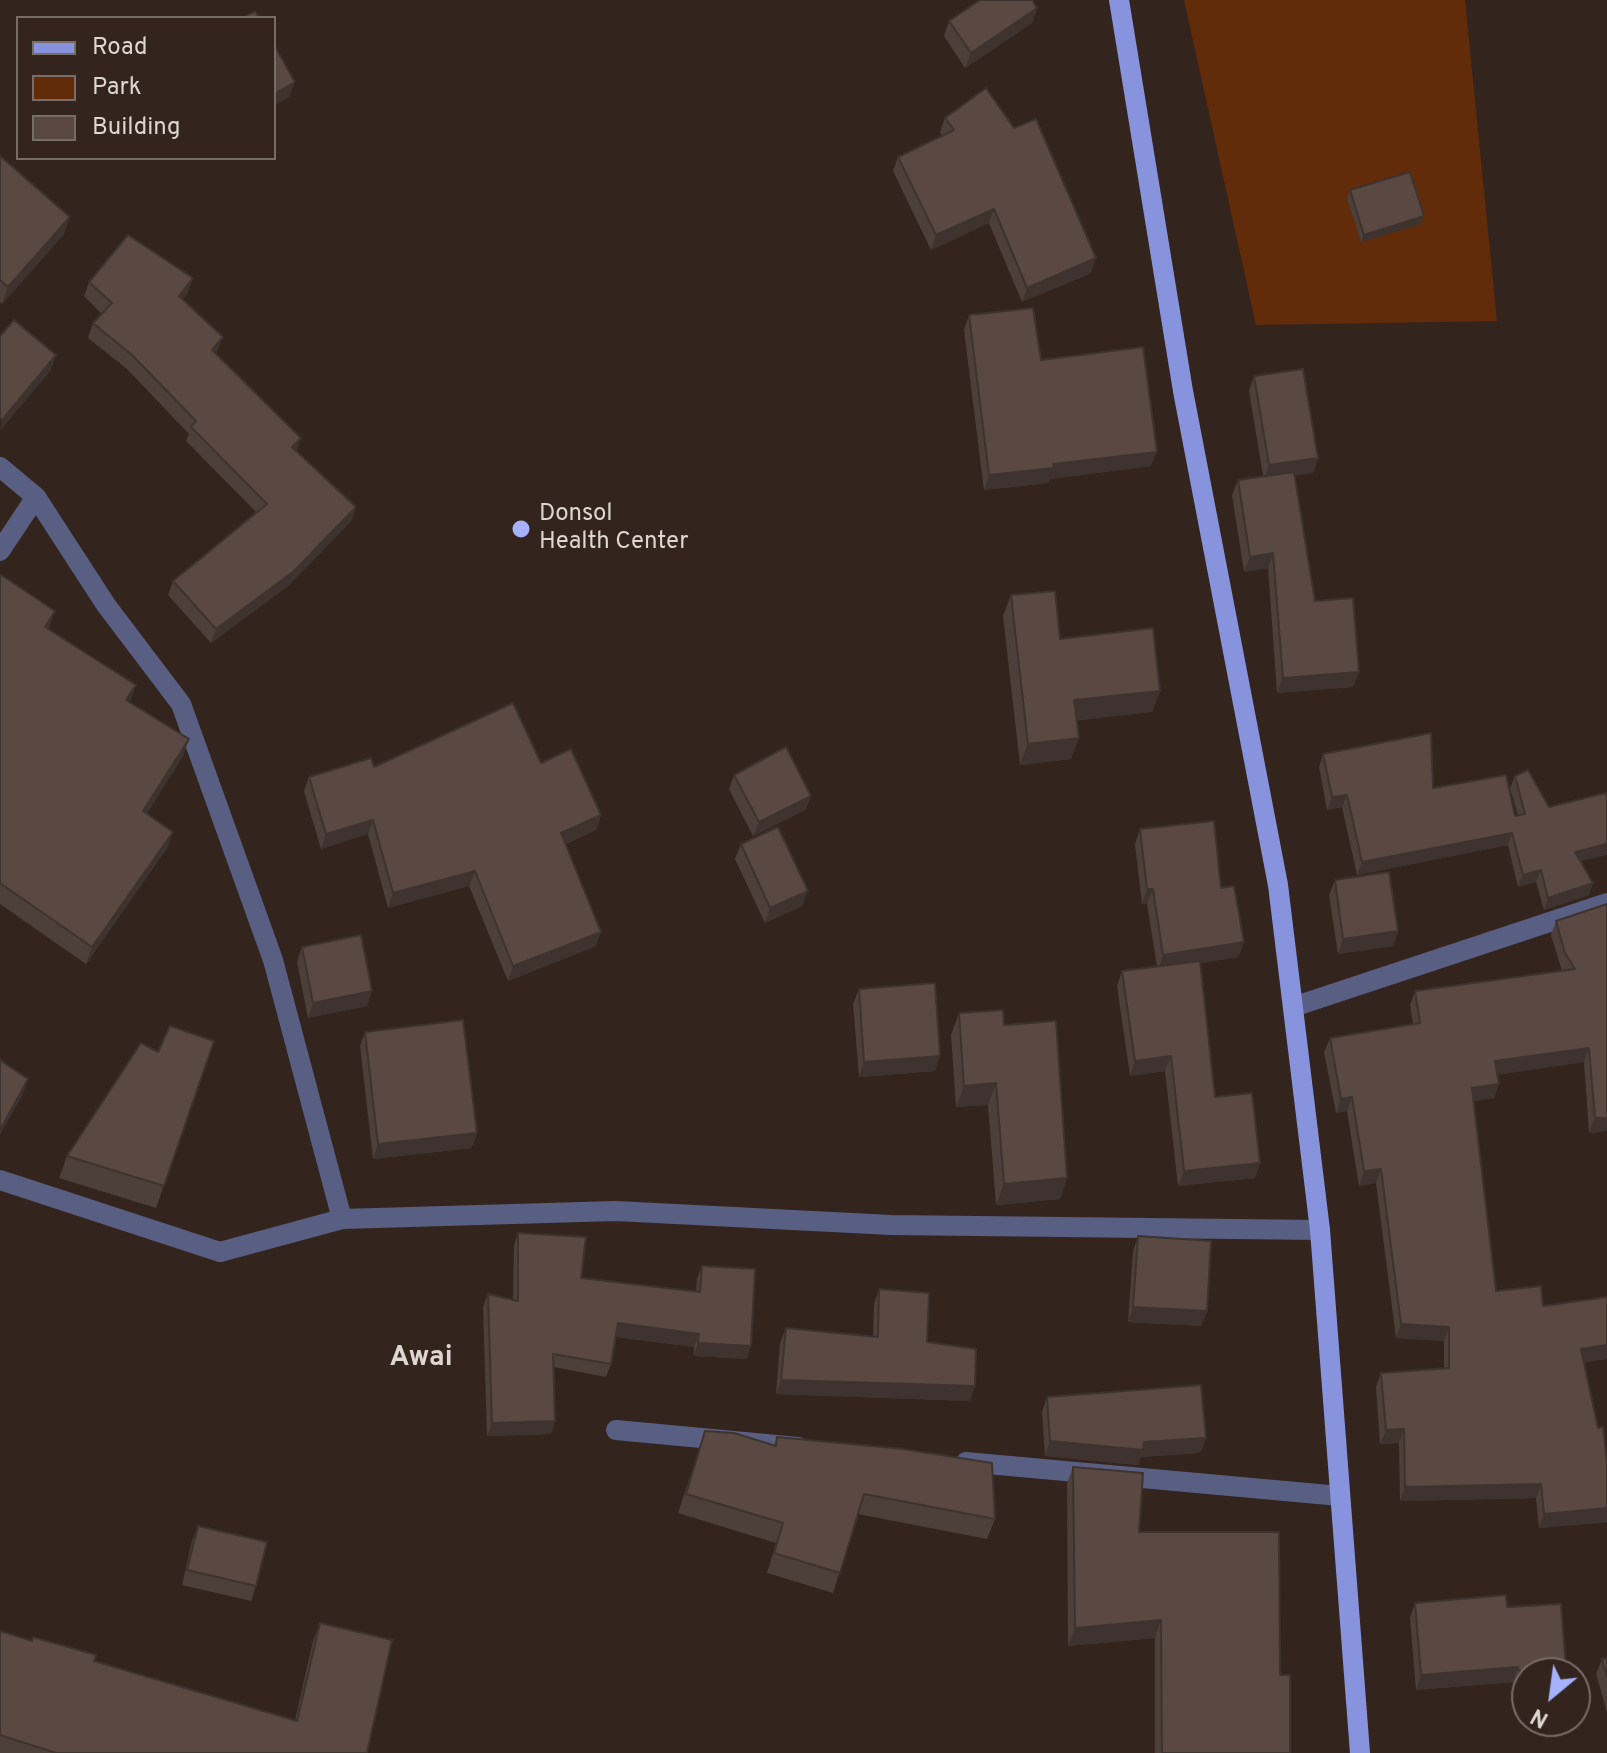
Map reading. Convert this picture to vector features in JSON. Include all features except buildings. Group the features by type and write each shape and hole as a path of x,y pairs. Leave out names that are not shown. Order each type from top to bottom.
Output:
{"main road":[{"path":"1119,0 1183,391 1278,885 1320,1230 1360,1753"}],"street":[{"path":"0,467 36,497 106,605 181,704 273,960 342,1219"},
{"path":"0,551 36,497"},
{"path":"1293,1007 1607,903"},
{"path":"0,1180 220,1252 342,1219 616,1211 891,1225 1320,1230"},
{"path":"616,1430 821,1449"},
{"path":"947,1460 1340,1496"}],"green space":[{"path":"1184,0 1465,0 1497,321 1256,325"}],"place":[{"name":"Donsol Health Center","path":"521,529"}],"district":[{"name":"Awai","path":"421,1359"}]}
